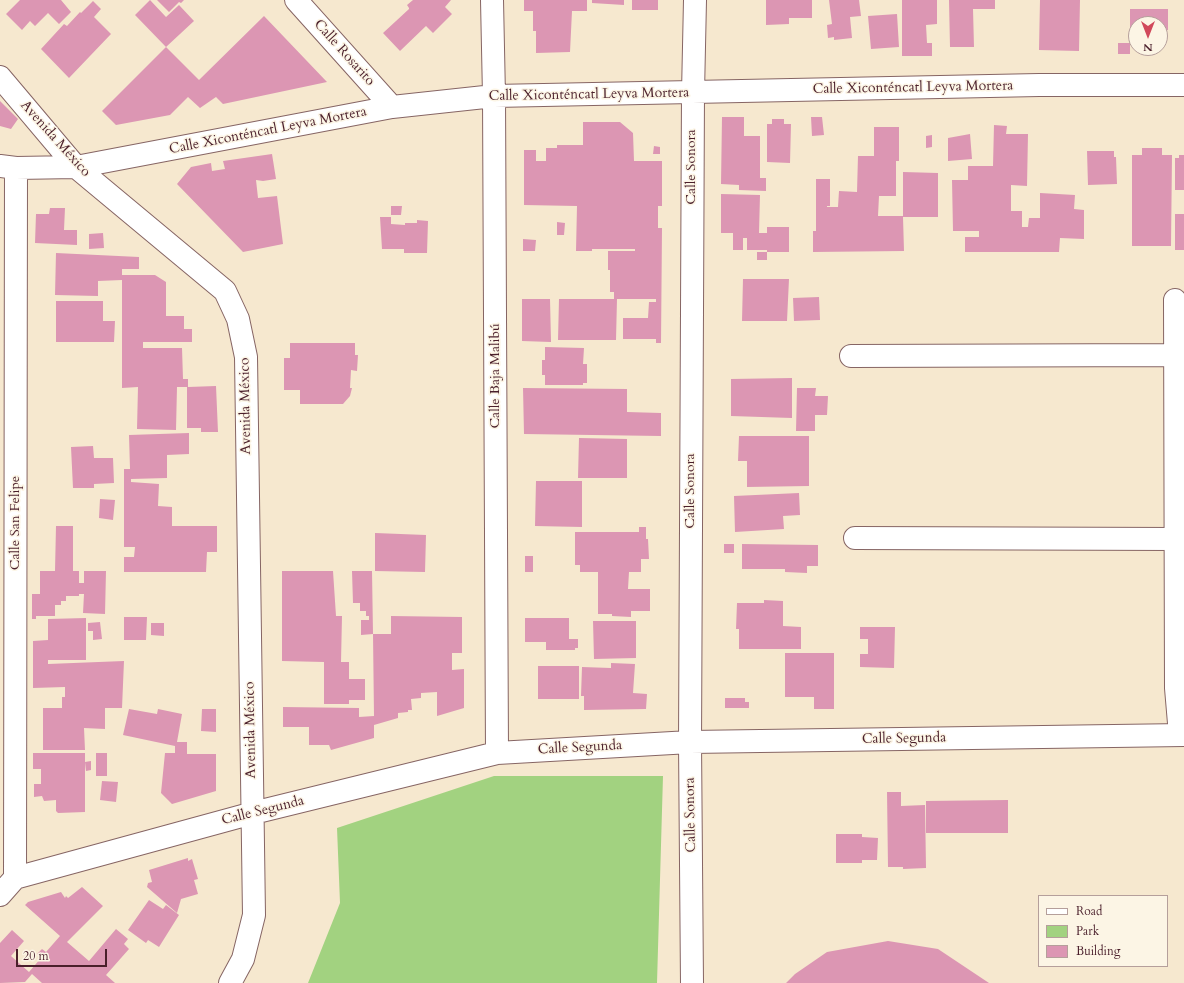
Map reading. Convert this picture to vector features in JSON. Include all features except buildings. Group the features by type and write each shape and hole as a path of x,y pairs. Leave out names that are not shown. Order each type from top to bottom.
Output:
{"street":[{"name":"Calle Rosarito","path":"296,0 392,107"},
{"name":"Calle Baja Malibú","path":"492,0 494,96 497,753"},
{"name":"Calle Sonora","path":"692,983 690,742 693,92 695,0"},
{"name":"Avenida México","path":"0,76 76,167 225,291 238,319 246,357 254,915 243,959 230,983"},
{"name":"Calle Xiconténcatl Leyva Mortera","path":"8,167 76,167 392,107 494,96 1039,85 1184,85"},
{"name":"Calle San Felipe","path":"8,167 15,878"},
{"path":"1175,300 1176,688 1182,735"},
{"path":"851,356 1175,355"},
{"path":"855,538 1176,539"},
{"name":"Calle Segunda","path":"15,878 253,813 497,753 690,742 1182,735"},
{"path":"0,895 15,878"}],"green space":[{"path":"494,776 663,776 657,983 308,983 340,903 337,828"}]}
